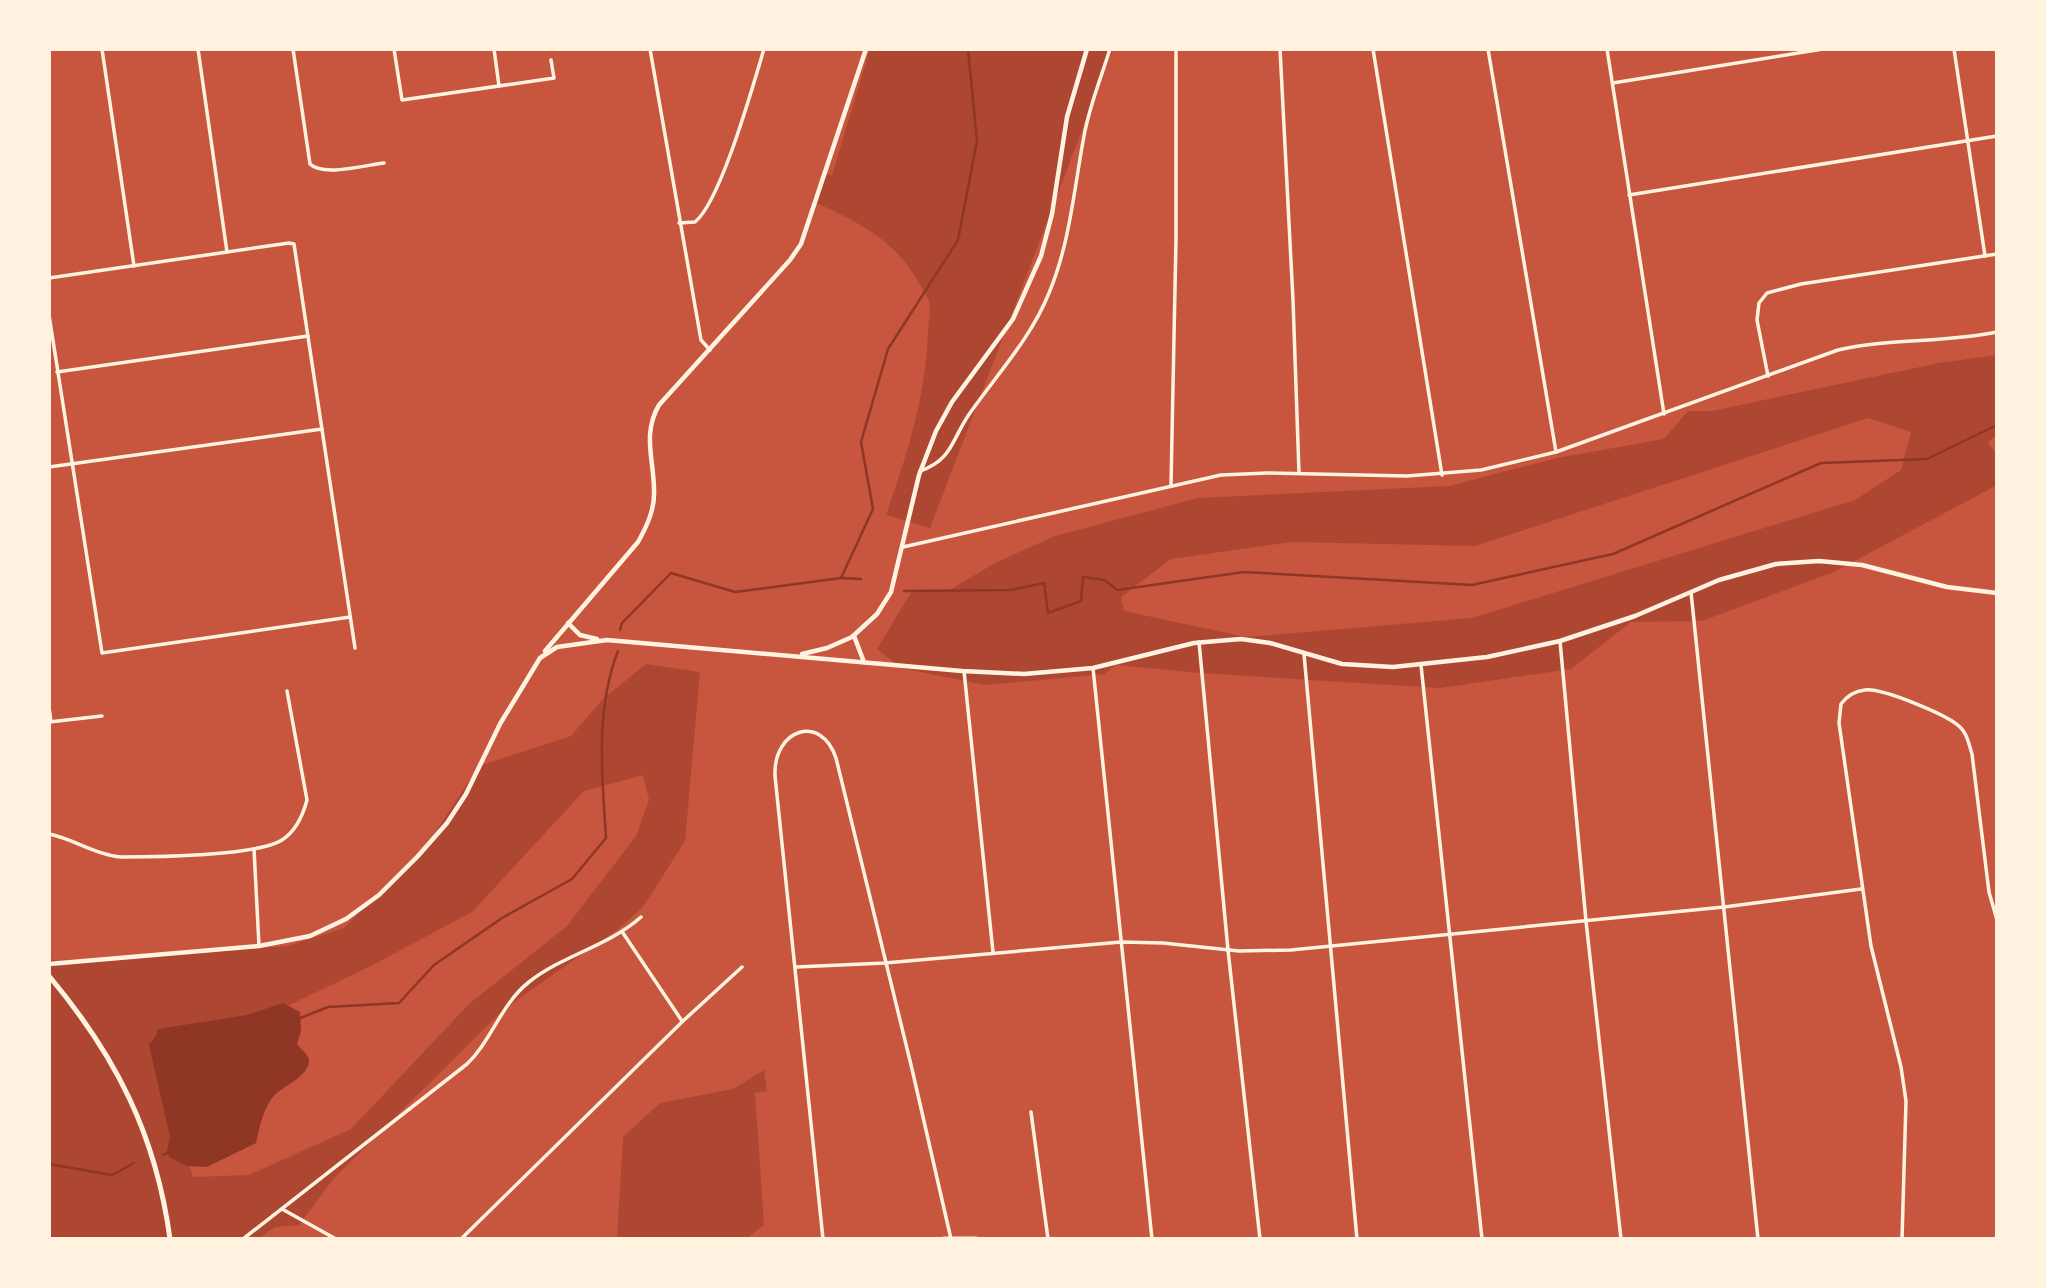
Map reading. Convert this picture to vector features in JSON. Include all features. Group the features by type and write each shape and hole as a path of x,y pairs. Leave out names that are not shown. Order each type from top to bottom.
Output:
{"main road":[{"path":"49,976 104,1048 134,1107 157,1171 170,1239"},
{"path":"944,1239 976,1239"}],"street":[{"path":"102,49 134,266"},
{"path":"198,49 227,252"},
{"path":"293,49 310,164 315,169 327,170 384,163"},
{"path":"394,49 402,100 554,78 551,60"},
{"path":"494,49 499,86"},
{"path":"650,49 701,340 710,350"},
{"path":"679,223 695,222 710,203 764,49"},
{"path":"49,964 259,946 310,936 346,919 379,895 418,856 457,808 500,724 540,658 638,541 645,529 654,489 649,438 651,421 659,405 790,260 801,244 866,49"},
{"path":"793,655 827,648 854,636 877,614 888,598 894,584 920,471 944,416 966,381 1013,319 1036,270 1050,222 1067,117 1087,49"},
{"path":"920,471 932,468 948,455 966,418 1035,323 1049,293 1064,253 1085,133 1110,49"},
{"path":"1171,485 1176,239 1176,49"},
{"path":"1280,49 1299,473"},
{"path":"1373,49 1442,475"},
{"path":"1488,49 1556,452"},
{"path":"1606,49 1664,414"},
{"path":"1613,83 1824,49"},
{"path":"1954,49 1985,256"},
{"path":"1629,195 1997,136"},
{"path":"49,278 293,244 296,248 355,648"},
{"path":"1768,376 1758,320 1759,303 1767,293 1801,284 1997,254"},
{"path":"49,315 102,653 351,617"},
{"path":"903,547 1229,474 1299,473 1407,477 1481,470 1556,452 1829,352 1856,346 1939,341 1997,332"},
{"path":"57,372 309,336"},
{"path":"49,467 322,429"},
{"path":"568,623 586,638 964,671 1024,674 1093,668 1199,642 1241,639 1270,643 1355,666 1380,667 1487,657 1560,641 1603,628 1750,570 1776,564 1819,561 1878,567 1947,587 1997,593"},
{"path":"1691,592 1758,1239"},
{"path":"854,636 864,662"},
{"path":"540,658 549,650 562,646 607,640"},
{"path":"1560,641 1586,920 1621,1239"},
{"path":"1199,642 1228,950 1260,1239"},
{"path":"1304,654 1357,1239"},
{"path":"1421,665 1482,1239"},
{"path":"1093,668 1152,1239"},
{"path":"964,671 992,952"},
{"path":"1902,1239 1906,1101 1901,1067 1872,956 1861,889 1839,723 1839,709 1851,694 1870,690 1938,713 1964,732 1972,754 1989,892 1997,920"},
{"path":"49,834 73,840 110,856 121,857 254,849 284,839 303,813 306,800 287,691"},
{"path":"49,707 50,722 102,716"},
{"path":"823,1239 775,763 780,745 792,736 806,732 823,736 829,742 836,758 951,1239"},
{"path":"254,849 259,946"},
{"path":"796,967 886,963 1121,943 1281,951 1724,907 1861,889"},
{"path":"243,1239 470,1061 512,999 527,983 623,933 641,917"},
{"path":"623,933 683,1021"},
{"path":"461,1239 683,1021 742,967"},
{"path":"1031,1112 1048,1239"},
{"path":"282,1209 335,1239"}],"shaded area":[{"path":"870,49 1113,49 930,528 886,515 908,449 919,404 930,314 928,300 909,268 886,243 859,224 812,201 823,174 832,175"},
{"path":"1997,355 1997,434 1988,442 1997,455 1997,485 1834,572 1702,621 1631,622 1571,669 1440,688 1116,665 1104,674 985,685 901,668 877,649 912,591 948,591 995,563 1055,536 1198,498 1449,486 1557,458 1664,439 1688,411 1712,411 1939,363","holes":["1868,418 1911,432 1901,470 1855,500 1472,618 1246,637 1124,611 1121,597 1171,559 1292,542 1475,546"]},
{"path":"646,664 700,672 685,841 643,907 618,929 504,1009 334,1178 299,1225 275,1227 258,1239 49,1239 49,958 56,961 288,946 344,928 429,842 479,766 571,736 603,699","holes":["643,775 649,800 636,836 567,926 469,1004 351,1129 249,1175 193,1177 171,1105 180,1057 367,968 472,912 584,791"]},
{"path":"283,1003 300,1012 301,1031 297,1044 309,1062 303,1074 270,1101 256,1143 207,1167 186,1166 169,1157 167,1150 170,1137 149,1045 158,1029 247,1015"},
{"path":"764,1070 767,1091 755,1093 764,1225 746,1239 617,1239 623,1137 660,1103 733,1089"}],"waterway":[{"path":"620,630 622,623 671,573 735,592 841,578 873,509 861,442 888,349 958,240 977,141 968,49"},
{"path":"904,591 1011,590 1044,583 1048,613 1081,601 1083,577 1105,580 1117,590 1244,572 1472,585 1613,554 1821,463 1927,459 1997,425"},
{"path":"841,578 861,579"},
{"path":"298,1019 328,1007 399,1003 434,965 502,918 572,879 606,838 602,767 603,720 606,696 618,651"},
{"path":"163,1155 171,1151"},
{"path":"49,1164 112,1175 134,1163"}]}
